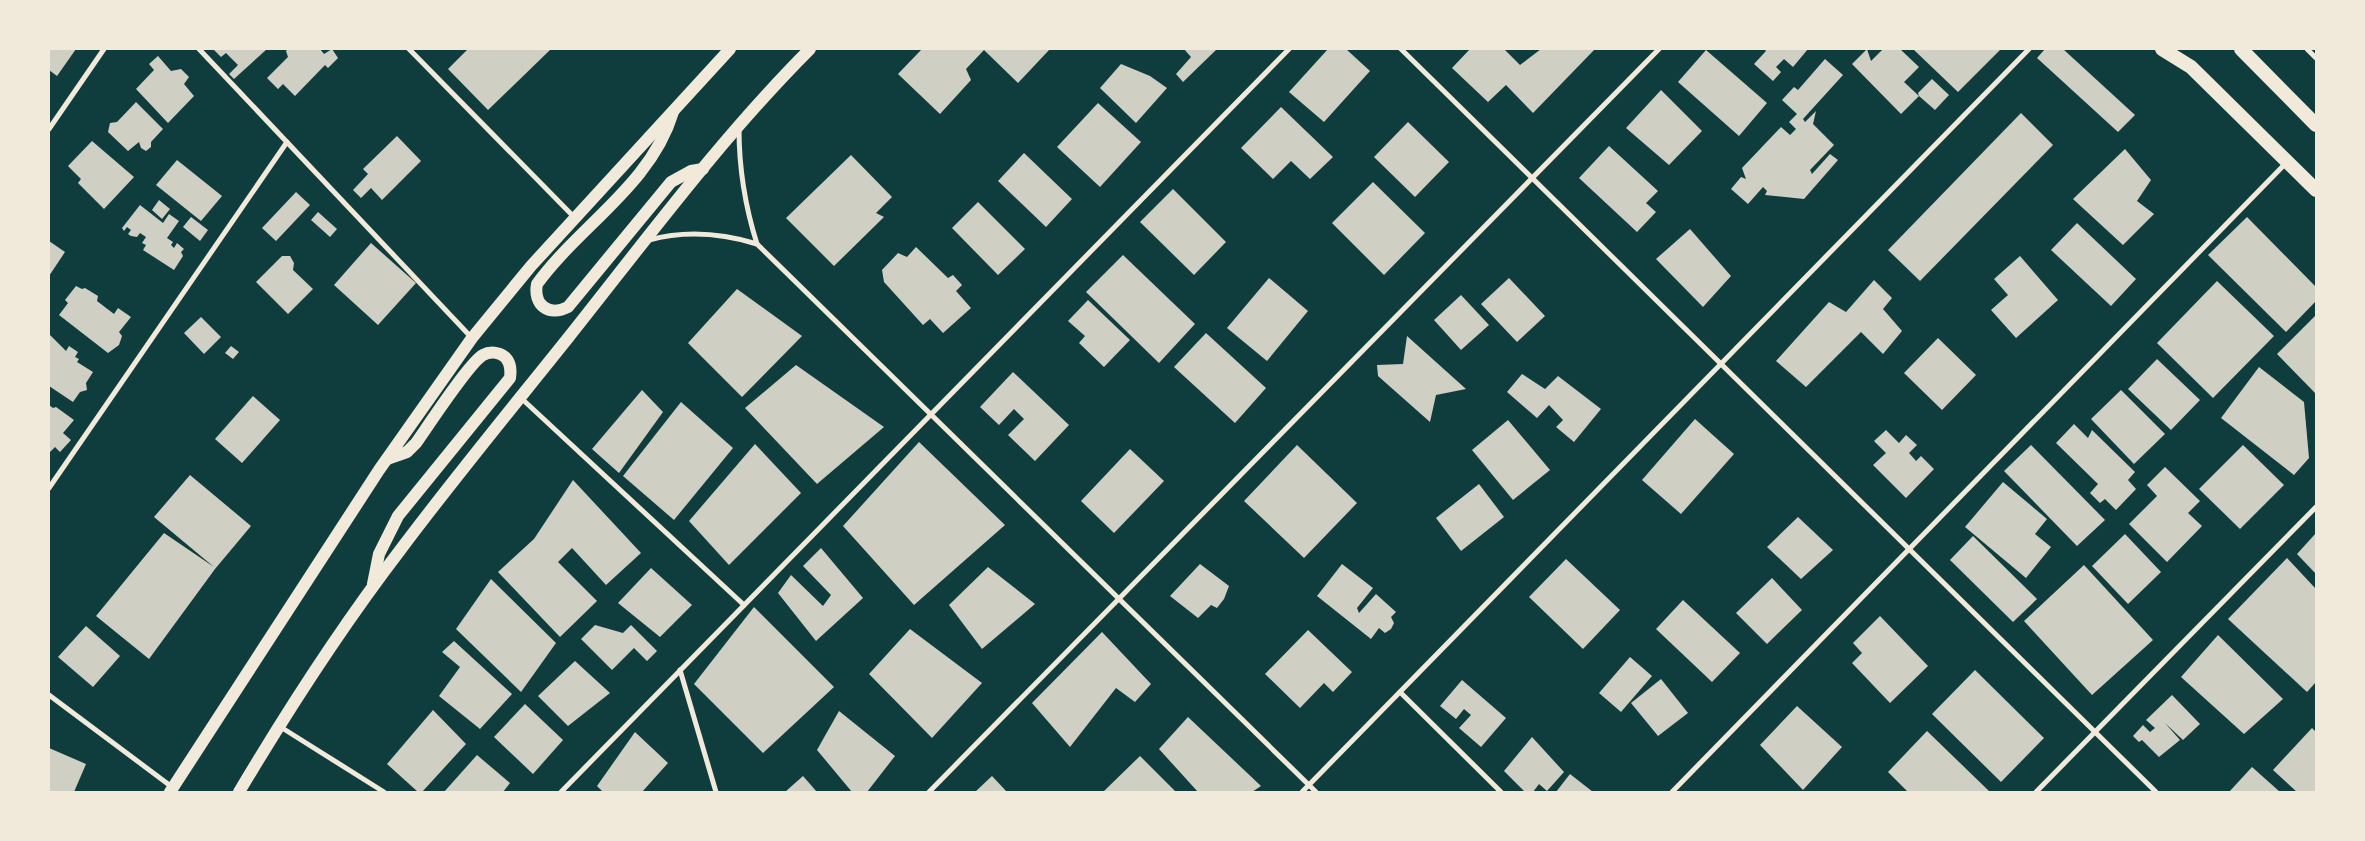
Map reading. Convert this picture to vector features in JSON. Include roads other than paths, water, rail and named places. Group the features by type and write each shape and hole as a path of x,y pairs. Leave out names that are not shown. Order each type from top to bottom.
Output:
{"highway":[{"path":"2162,49 2191,67 2316,190"},
{"path":"2241,49 2316,125"}],"main road":[{"path":"171,790 387,459 472,338 531,266 674,107 730,49"},
{"path":"239,792 279,725 372,589 427,514 641,242 739,126 810,49"},
{"path":"674,107 662,141 646,167 537,284 535,292 538,301 544,308 552,312 561,311 568,307 663,190 681,176 703,170"},
{"path":"372,589 379,554 398,516 510,378 511,370 504,357 490,352 482,355 416,443 407,452 387,459"}],"street":[{"path":"49,129 104,49"},
{"path":"199,49 472,338"},
{"path":"409,49 575,217"},
{"path":"561,792 1289,49"},
{"path":"1401,49 2156,792"},
{"path":"928,792 1659,49"},
{"path":"1302,792 2029,49"},
{"path":"2307,49 2316,58"},
{"path":"739,126 741,174 750,221 757,244 1316,792"},
{"path":"49,488 287,142"},
{"path":"1672,792 2287,162"},
{"path":"641,242 682,233 723,235 757,244"},
{"path":"520,398 744,605"},
{"path":"2036,792 2316,507"},
{"path":"680,670 716,792"},
{"path":"1400,692 1501,792"},
{"path":"49,695 171,790"},
{"path":"279,725 384,792"}]}
